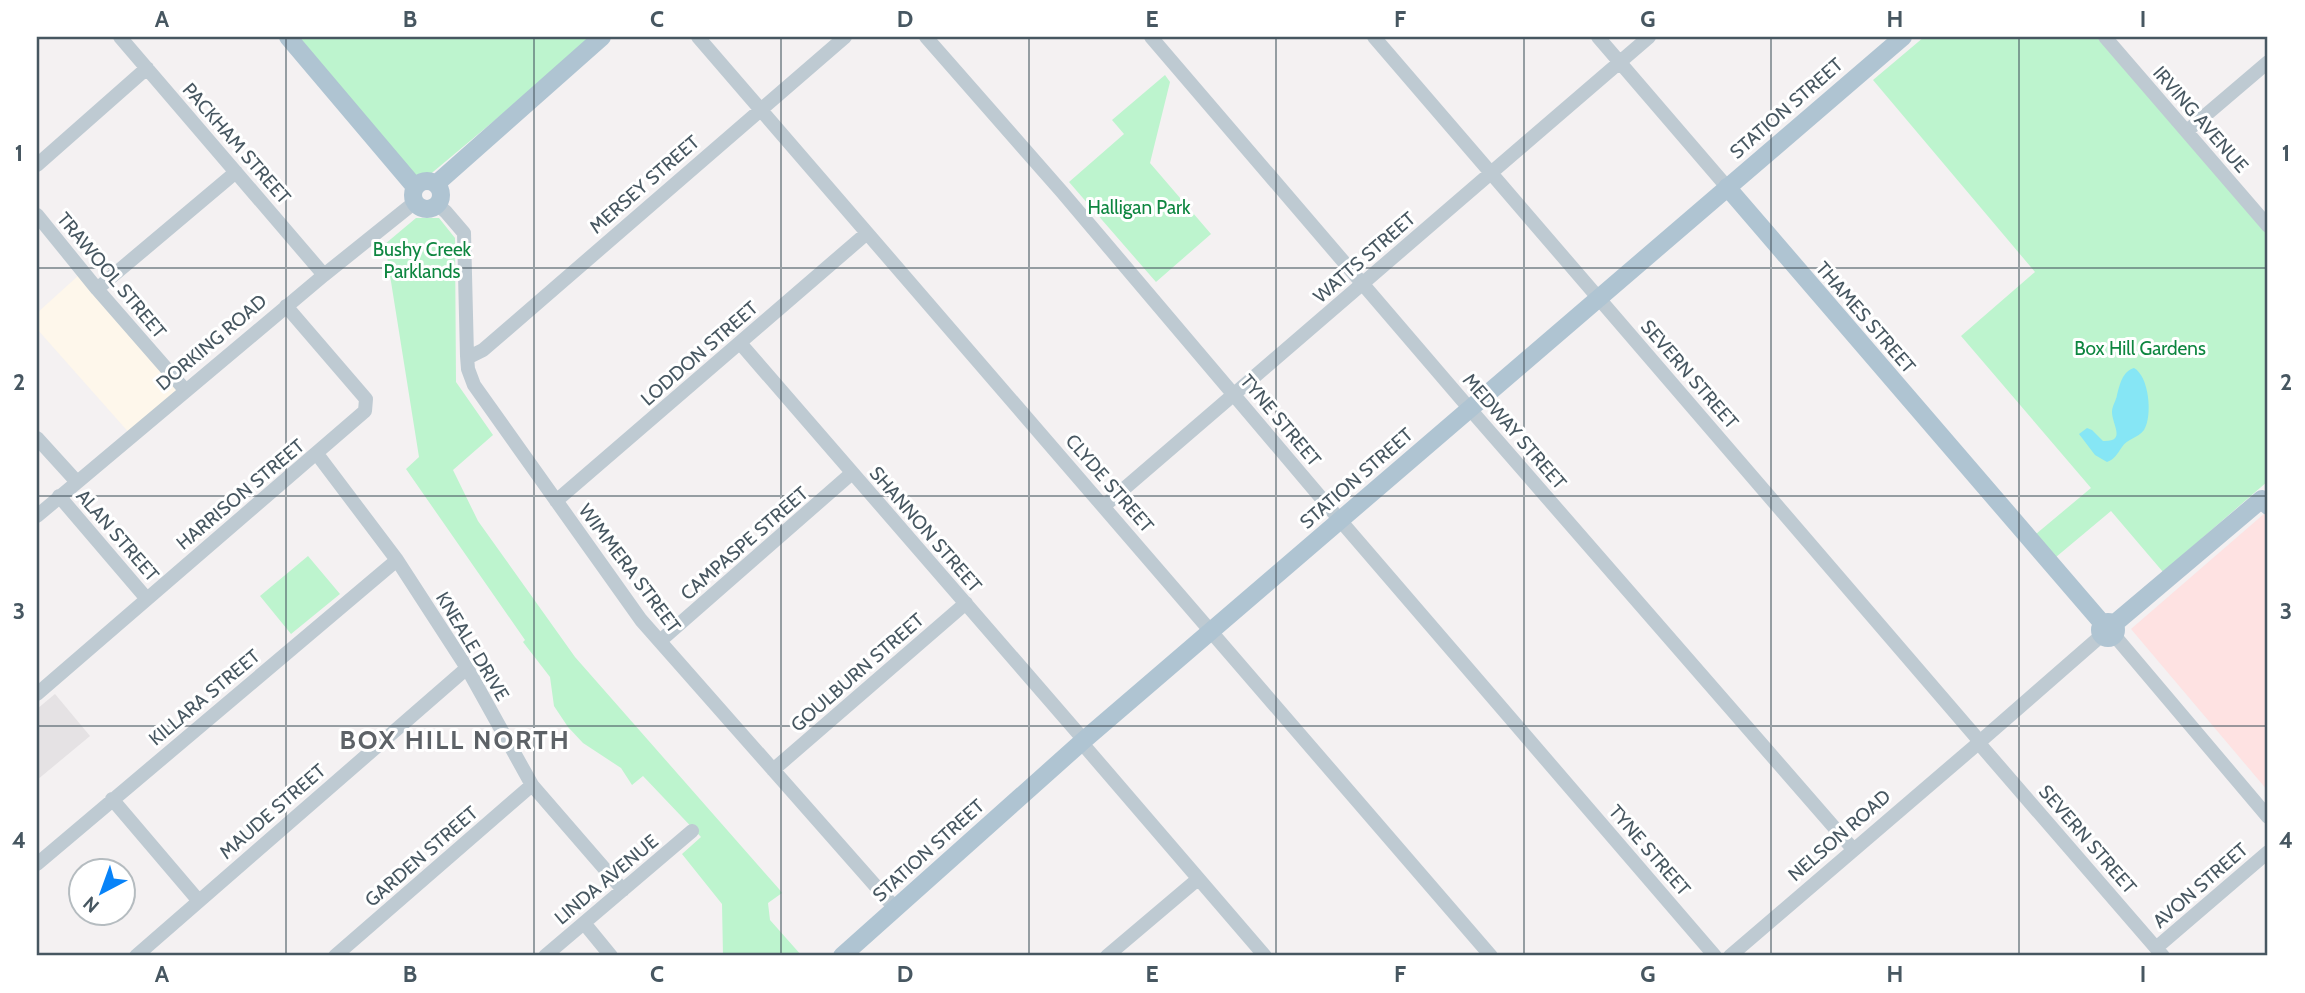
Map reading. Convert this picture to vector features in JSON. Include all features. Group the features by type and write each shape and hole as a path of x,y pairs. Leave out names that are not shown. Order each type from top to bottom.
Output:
{"main road":[{"path":"288,37 415,195 418,207 427,210 438,205 441,196 436,184"},
{"path":"436,184 602,37"},
{"path":"588,51 608,37"},
{"name":"STATION STREET","path":"842,956 1083,741 1339,519 1903,37"},
{"path":"415,195 426,181 436,184"},
{"name":"THAMES STREET","path":"1727,187 2108,630"},
{"name":"NELSON ROAD","path":"2108,630 2266,499"}],"street":[{"name":"PACKHAM STREET","path":"120,37 324,275"},
{"name":"CLYDE STREET","path":"698,37 1491,956"},
{"name":"MERSEY STREET","path":"467,356 484,350 845,37"},
{"name":"TYNE STREET","path":"926,37 1062,192 1715,956"},
{"name":"MEDWAY STREET","path":"1151,37 1853,849"},
{"name":"SEVERN STREET","path":"1374,37 2160,952"},
{"name":"THAMES STREET","path":"1598,37 1727,187"},
{"name":"WATTS STREET","path":"1104,506 1649,37"},
{"name":"IRVING AVENUE","path":"2105,37 2268,226"},
{"path":"2187,131 2268,62"},
{"path":"37,165 147,68"},
{"path":"97,289 236,172"},
{"name":"DORKING ROAD","path":"37,516 415,195"},
{"name":"WIMMERA STREET","path":"438,205 464,233 467,356 474,385 641,620 895,908"},
{"name":"TRAWOOL STREET","path":"37,215 186,391"},
{"name":"LODDON STREET","path":"556,501 867,233"},
{"name":"HARRISON STREET","path":"37,694 365,411 366,399 286,306"},
{"name":"SHANNON STREET","path":"740,343 966,603 1265,956"},
{"path":"37,438 77,482"},
{"name":"KNEALE DRIVE","path":"317,454 397,560 467,668 532,785 623,890"},
{"name":"CAMPASPE STREET","path":"660,641 852,473"},
{"name":"ALAN STREET","path":"59,496 147,599"},
{"name":"KILLARA STREET","path":"37,864 397,560"},
{"name":"GOULBURN STREET","path":"773,770 966,603"},
{"name":"THAMES STREET","path":"2108,630 2268,817"},
{"name":"NELSON ROAD","path":"1730,956 2108,630"},
{"name":"MAUDE STREET","path":"136,956 467,668"},
{"name":"GARDEN STREET","path":"335,956 532,785"},
{"path":"112,799 198,900"},
{"name":"LINDA AVENUE","path":"545,956 692,831"},
{"name":"AVON STREET","path":"2160,952 2268,852"},
{"path":"1107,956 1198,879"},
{"path":"584,923 611,956"}],"shaded area":[{"path":"80,274 182,391 131,435 37,329 37,313"},
{"path":"2265,513 2268,517 2268,791 2131,629"},
{"path":"55,694 90,736 37,780 37,709"}],"green space":[{"path":"297,37 594,37 421,182"},
{"name":"Box Hill Gardens","path":"1924,37 2097,37 2268,234 2268,481 2163,572 2111,511 2056,557 2036,534 2091,488 1961,336 2035,272 1873,80"},
{"name":"Halligan Park","path":"1165,75 1170,82 1150,163 1211,234 1156,282 1069,182 1124,134 1112,120"},
{"name":"Bushy Creek Parklands","path":"416,218 439,218 455,238 456,382 493,435 453,470 478,521 575,657 782,893 768,903 770,920 802,956 723,956 722,904 682,854 701,837 643,776 632,785 621,768 583,743 568,727 554,706 550,677 523,642 525,640 406,469 419,457 385,244"},
{"path":"308,556 340,594 291,634 260,596"}],"water":[{"path":"2134,368 2146,387 2149,406 2147,424 2142,433 2124,444 2114,458 2107,462 2095,455 2079,434 2087,428 2103,441 2115,439 2113,408 2122,379"}],"district":[{"name":"BOX HILL NORTH","path":"455,740"}]}
